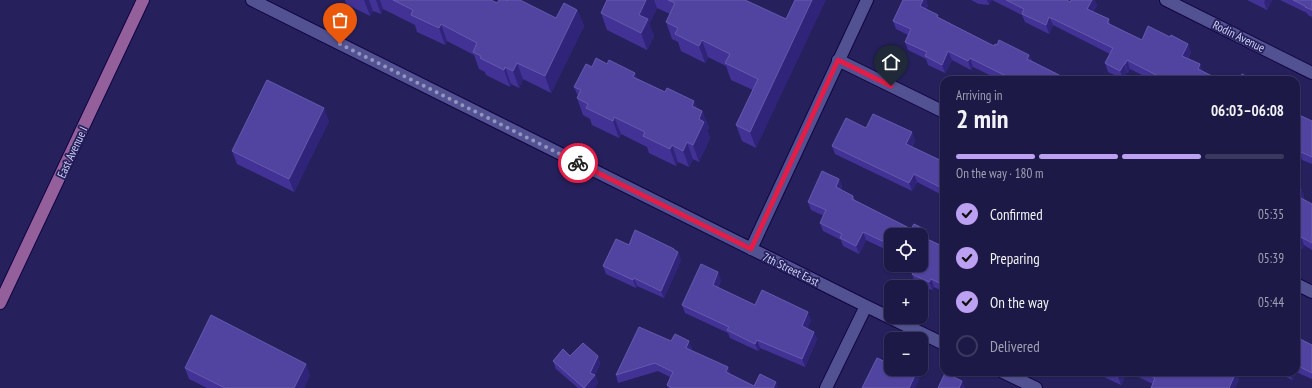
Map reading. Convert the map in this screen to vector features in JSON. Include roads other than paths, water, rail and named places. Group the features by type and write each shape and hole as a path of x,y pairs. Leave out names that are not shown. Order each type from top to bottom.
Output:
{"main road":[{"name":"East Avenue I","path":"0,303 143,0"}],"street":[{"name":"7th Street East","path":"252,0 940,342"},
{"path":"751,249 867,0"},
{"name":"Rodin Avenue","path":"1166,0 1312,73"},
{"path":"838,60 940,110"},
{"path":"1300,286 1312,292"},
{"path":"826,388 866,306"},
{"path":"1010,376 1029,386"}]}
